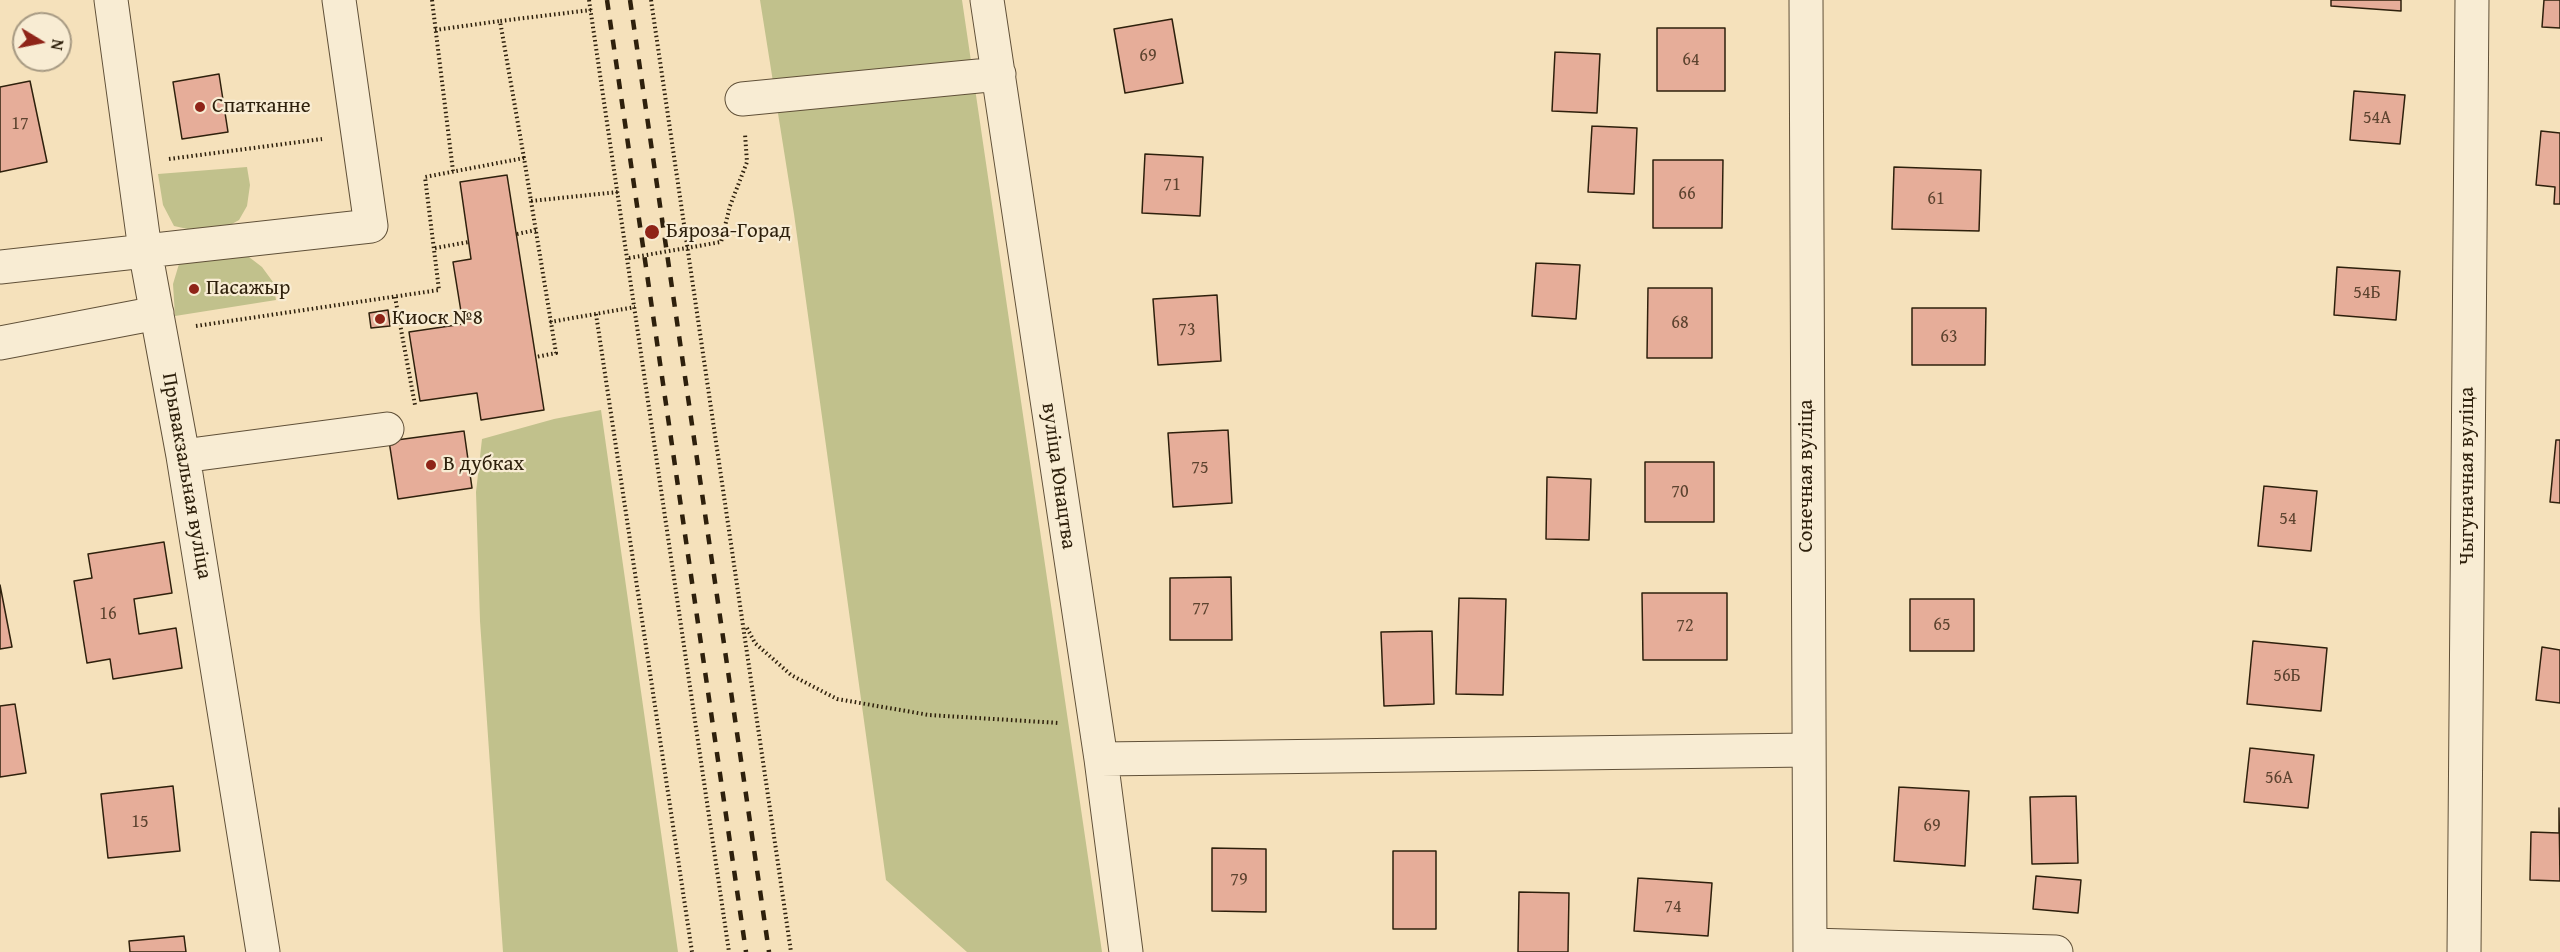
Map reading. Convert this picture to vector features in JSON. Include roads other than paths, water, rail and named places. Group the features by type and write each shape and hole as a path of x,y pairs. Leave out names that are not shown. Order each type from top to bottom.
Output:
{"street":[{"name":"Прывакзальная вуліца","path":"111,0 145,250 183,456 263,952"},
{"path":"0,267 371,226 339,0"},
{"name":"вуліца Юнацтва","path":"987,0 1101,759 1126,952"},
{"name":"Сонечная вуліца","path":"1806,0 1811,949"},
{"name":"Чыгуначная вуліца","path":"2464,952 2472,0"},
{"path":"742,99 999,74"},
{"path":"0,343 159,322"},
{"path":"183,456 387,429"},
{"path":"1101,759 1809,750"},
{"path":"1811,949 2056,952"}],"railway":[{"path":"607,0 746,952"},
{"path":"630,0 769,952"}],"place":[{"name":"Спатканне","path":"200,107"},
{"name":"Бяроза-Горад","path":"652,232"},
{"name":"Пасажыр","path":"194,289"},
{"name":"Киоск №8","path":"380,319"},
{"name":"В дубках","path":"431,465"}]}
